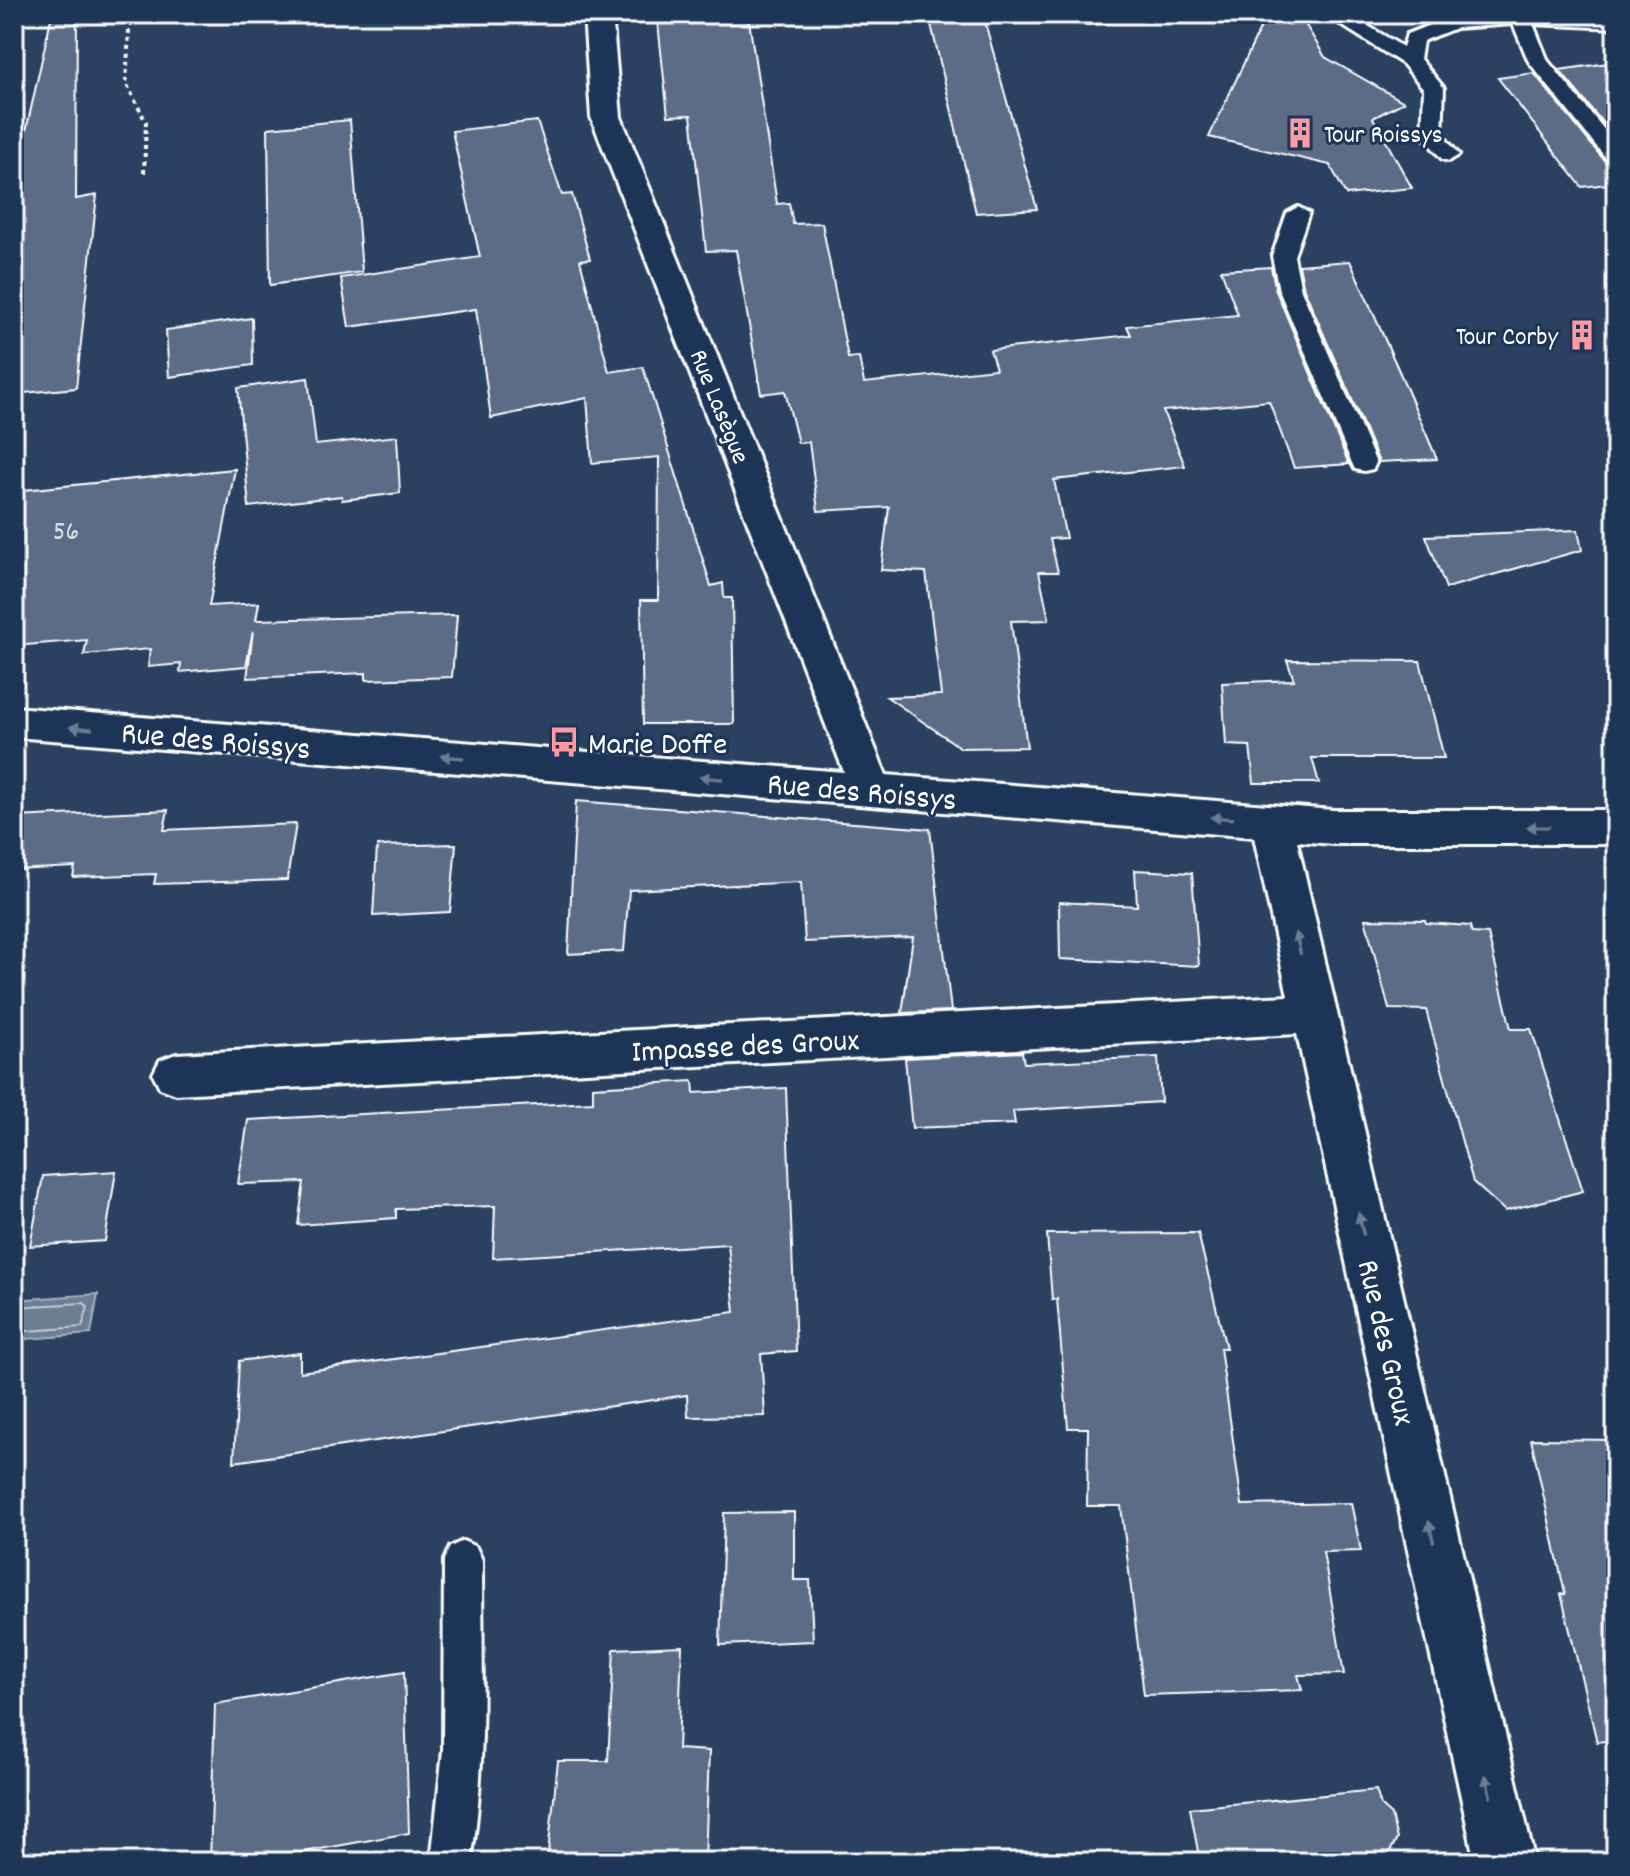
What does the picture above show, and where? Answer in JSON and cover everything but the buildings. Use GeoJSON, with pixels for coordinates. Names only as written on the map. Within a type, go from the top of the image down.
{"type":"FeatureCollection","features":[{"type":"Feature","properties":{"kind":"street","name":"Rue Lasègue"},"geometry":{"type":"LineString","coordinates":[[598,14],[606,117],[872,791]]}},
{"type":"Feature","properties":{"kind":"street","name":"Rue des Roissys"},"geometry":{"type":"LineString","coordinates":[[14,722],[1333,827],[1616,827]]}},
{"type":"Feature","properties":{"kind":"street","name":"Rue des Groux"},"geometry":{"type":"LineString","coordinates":[[1272,822],[1505,1862]]}},
{"type":"Feature","properties":{"kind":"street","name":"Impasse des Groux"},"geometry":{"type":"LineString","coordinates":[[176,1074],[1314,1014]]}},
{"type":"Feature","properties":{"kind":"lane"},"geometry":{"type":"LineString","coordinates":[[1078,17],[1113,14]]}},
{"type":"Feature","properties":{"kind":"lane"},"geometry":{"type":"LineString","coordinates":[[1334,14],[1410,60],[1434,88],[1432,135],[1449,155]]}},
{"type":"Feature","properties":{"kind":"lane"},"geometry":{"type":"LineString","coordinates":[[1410,60],[1414,38],[1452,23],[1495,17],[1616,22]]}},
{"type":"Feature","properties":{"kind":"lane"},"geometry":{"type":"LineString","coordinates":[[1521,19],[1539,62],[1616,158]]}},
{"type":"Feature","properties":{"kind":"lane"},"geometry":{"type":"LineString","coordinates":[[1298,213],[1283,256],[1290,290],[1364,463]]}},
{"type":"Feature","properties":{"kind":"lane"},"geometry":{"type":"LineString","coordinates":[[451,1862],[457,1832],[463,1746],[463,1560]]}},
{"type":"Feature","properties":{"kind":"path"},"geometry":{"type":"LineString","coordinates":[[130,14],[126,83],[146,122],[144,174]]}},
{"type":"Feature","properties":{"kind":"water"},"geometry":{"type":"Polygon","coordinates":[[[98,1294],[91,1334],[14,1340],[14,1300],[98,1294]]]}},
{"type":"Feature","properties":{"kind":"place","name":"Tour Roissys"},"geometry":{"type":"Point","coordinates":[1300,133]}},
{"type":"Feature","properties":{"kind":"place","name":"Tour Corby"},"geometry":{"type":"Point","coordinates":[1582,335]}},
{"type":"Feature","properties":{"kind":"place","name":"Marie Doffe"},"geometry":{"type":"Point","coordinates":[564,742]}}]}
